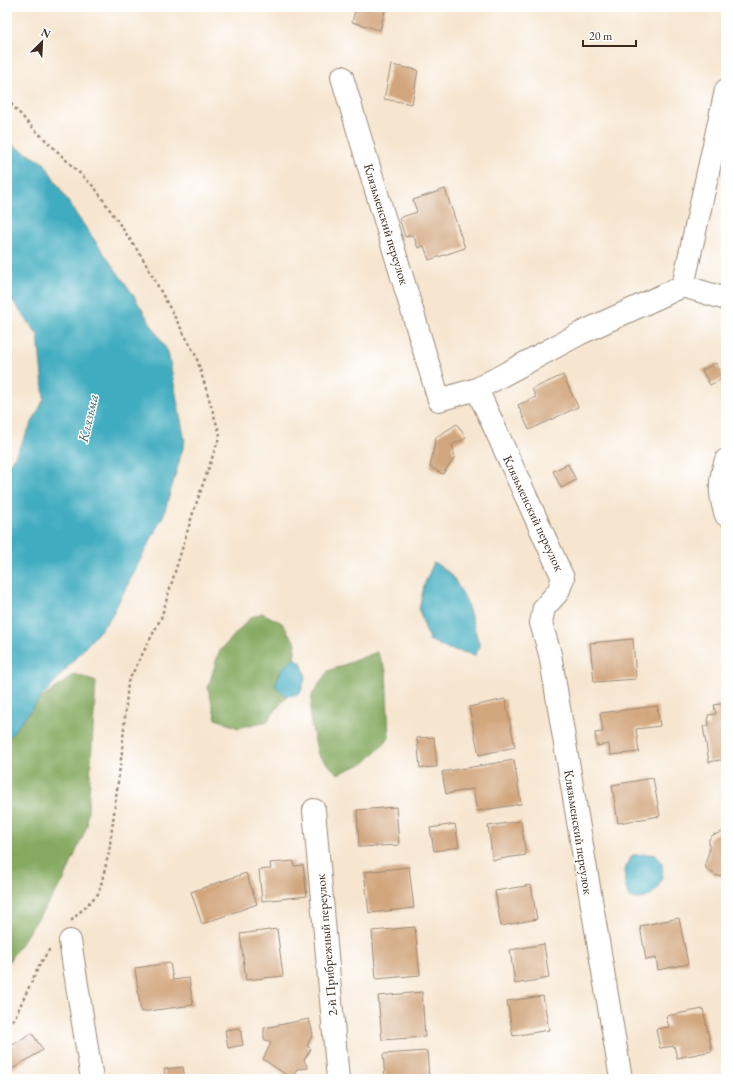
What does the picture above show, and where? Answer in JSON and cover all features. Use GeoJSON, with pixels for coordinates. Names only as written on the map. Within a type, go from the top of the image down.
{"type":"FeatureCollection","features":[{"type":"Feature","properties":{"kind":"street","name":"Клязьменский переулок"},"geometry":{"type":"LineString","coordinates":[[342,76],[439,400],[477,389],[563,578],[558,592],[544,608],[541,623],[551,662],[621,1079]]}},
{"type":"Feature","properties":{"kind":"street"},"geometry":{"type":"LineString","coordinates":[[683,286],[726,90]]}},
{"type":"Feature","properties":{"kind":"street"},"geometry":{"type":"LineString","coordinates":[[477,389],[581,333],[683,286],[726,299]]}},
{"type":"Feature","properties":{"kind":"street"},"geometry":{"type":"LineString","coordinates":[[726,460],[721,475],[721,501],[726,515]]}},
{"type":"Feature","properties":{"kind":"street","name":"2-й Прибрежный переулок"},"geometry":{"type":"LineString","coordinates":[[314,810],[338,1079]]}},
{"type":"Feature","properties":{"kind":"street"},"geometry":{"type":"LineString","coordinates":[[64,936],[92,1079]]}},
{"type":"Feature","properties":{"kind":"path"},"geometry":{"type":"LineString","coordinates":[[7,99],[29,124],[95,188],[142,257],[196,356],[220,435],[192,516],[161,618],[128,682],[122,752],[109,852],[99,893],[40,964],[14,1019],[7,1024]]}},
{"type":"Feature","properties":{"kind":"green space"},"geometry":{"type":"Polygon","coordinates":[[[262,613],[282,623],[296,644],[294,658],[281,670],[275,685],[287,696],[267,721],[238,728],[216,719],[208,688],[219,652],[250,618],[262,613]]]}},
{"type":"Feature","properties":{"kind":"green space"},"geometry":{"type":"Polygon","coordinates":[[[377,652],[386,670],[389,738],[366,762],[338,774],[318,755],[310,719],[312,695],[328,671],[377,652]]]}},
{"type":"Feature","properties":{"kind":"green space"},"geometry":{"type":"Polygon","coordinates":[[[75,674],[96,682],[87,826],[64,880],[7,964],[7,740],[38,701],[75,674]]]}},
{"type":"Feature","properties":{"kind":"water","name":"Клязьма"},"geometry":{"type":"Polygon","coordinates":[[[7,142],[44,163],[76,214],[132,293],[168,352],[185,441],[164,514],[110,619],[38,701],[7,740],[7,466],[15,456],[44,399],[38,335],[7,293],[7,142]]]}},
{"type":"Feature","properties":{"kind":"water"},"geometry":{"type":"Polygon","coordinates":[[[434,562],[452,575],[466,600],[480,647],[475,655],[445,648],[429,640],[419,610],[424,585],[434,562]]]}},
{"type":"Feature","properties":{"kind":"water"},"geometry":{"type":"Polygon","coordinates":[[[294,658],[301,662],[306,676],[300,694],[287,696],[275,686],[281,670],[294,658]]]}},
{"type":"Feature","properties":{"kind":"water"},"geometry":{"type":"Polygon","coordinates":[[[633,855],[655,855],[661,861],[663,868],[659,884],[655,892],[648,897],[639,899],[629,897],[625,880],[625,870],[629,860],[633,855]]]}},
{"type":"Feature","properties":{"kind":"building"},"geometry":{"type":"Polygon","coordinates":[[[356,7],[386,7],[380,30],[352,22],[356,7]]]}},
{"type":"Feature","properties":{"kind":"building"},"geometry":{"type":"Polygon","coordinates":[[[391,65],[418,70],[412,104],[384,99],[391,65]]]}},
{"type":"Feature","properties":{"kind":"building"},"geometry":{"type":"Polygon","coordinates":[[[445,189],[465,248],[429,260],[424,246],[418,248],[413,235],[405,237],[399,218],[417,212],[413,200],[445,189]]]}},
{"type":"Feature","properties":{"kind":"building"},"geometry":{"type":"Polygon","coordinates":[[[716,363],[724,378],[710,385],[702,370],[716,363]]]}},
{"type":"Feature","properties":{"kind":"building"},"geometry":{"type":"Polygon","coordinates":[[[563,375],[578,407],[529,430],[518,405],[536,397],[532,389],[563,375]]]}},
{"type":"Feature","properties":{"kind":"building"},"geometry":{"type":"Polygon","coordinates":[[[457,424],[466,438],[452,445],[455,457],[443,474],[430,467],[436,437],[457,424]]]}},
{"type":"Feature","properties":{"kind":"building"},"geometry":{"type":"Polygon","coordinates":[[[568,464],[576,480],[561,488],[553,471],[568,464]]]}},
{"type":"Feature","properties":{"kind":"building"},"geometry":{"type":"Polygon","coordinates":[[[633,639],[636,679],[594,682],[590,643],[633,639]]]}},
{"type":"Feature","properties":{"kind":"building"},"geometry":{"type":"Polygon","coordinates":[[[505,699],[515,747],[479,755],[469,707],[505,699]]]}},
{"type":"Feature","properties":{"kind":"building"},"geometry":{"type":"Polygon","coordinates":[[[726,703],[726,759],[709,762],[703,726],[709,726],[708,715],[716,714],[714,705],[726,703]]]}},
{"type":"Feature","properties":{"kind":"building"},"geometry":{"type":"Polygon","coordinates":[[[657,706],[660,726],[636,729],[639,752],[610,755],[609,744],[597,746],[595,733],[603,732],[600,713],[657,706]]]}},
{"type":"Feature","properties":{"kind":"building"},"geometry":{"type":"Polygon","coordinates":[[[434,737],[437,767],[420,768],[417,738],[434,737]]]}},
{"type":"Feature","properties":{"kind":"building"},"geometry":{"type":"Polygon","coordinates":[[[514,760],[521,804],[477,811],[473,789],[446,794],[442,772],[514,760]]]}},
{"type":"Feature","properties":{"kind":"building"},"geometry":{"type":"Polygon","coordinates":[[[653,778],[660,816],[618,823],[612,785],[653,778]]]}},
{"type":"Feature","properties":{"kind":"building"},"geometry":{"type":"Polygon","coordinates":[[[396,807],[399,845],[359,847],[357,810],[396,807]]]}},
{"type":"Feature","properties":{"kind":"building"},"geometry":{"type":"Polygon","coordinates":[[[521,821],[526,855],[493,860],[488,826],[521,821]]]}},
{"type":"Feature","properties":{"kind":"building"},"geometry":{"type":"Polygon","coordinates":[[[455,824],[459,847],[434,851],[430,828],[455,824]]]}},
{"type":"Feature","properties":{"kind":"building"},"geometry":{"type":"Polygon","coordinates":[[[726,831],[726,875],[717,876],[707,870],[705,864],[709,852],[709,839],[713,835],[726,831]]]}},
{"type":"Feature","properties":{"kind":"building"},"geometry":{"type":"Polygon","coordinates":[[[294,861],[294,866],[303,865],[307,896],[262,901],[259,870],[271,869],[270,863],[294,861]]]}},
{"type":"Feature","properties":{"kind":"building"},"geometry":{"type":"Polygon","coordinates":[[[409,867],[414,908],[369,913],[364,872],[409,867]]]}},
{"type":"Feature","properties":{"kind":"building"},"geometry":{"type":"Polygon","coordinates":[[[246,873],[257,904],[202,924],[191,892],[246,873]]]}},
{"type":"Feature","properties":{"kind":"building"},"geometry":{"type":"Polygon","coordinates":[[[531,885],[537,919],[501,926],[495,891],[531,885]]]}},
{"type":"Feature","properties":{"kind":"building"},"geometry":{"type":"Polygon","coordinates":[[[679,918],[688,964],[658,970],[656,958],[646,960],[640,926],[679,918]]]}},
{"type":"Feature","properties":{"kind":"building"},"geometry":{"type":"Polygon","coordinates":[[[415,927],[420,975],[376,979],[372,931],[415,927]]]}},
{"type":"Feature","properties":{"kind":"building"},"geometry":{"type":"Polygon","coordinates":[[[277,929],[283,976],[246,980],[240,934],[277,929]]]}},
{"type":"Feature","properties":{"kind":"building"},"geometry":{"type":"Polygon","coordinates":[[[544,944],[549,978],[515,984],[510,950],[544,944]]]}},
{"type":"Feature","properties":{"kind":"building"},"geometry":{"type":"Polygon","coordinates":[[[170,963],[173,980],[189,978],[193,1005],[141,1012],[135,968],[170,963]]]}},
{"type":"Feature","properties":{"kind":"building"},"geometry":{"type":"Polygon","coordinates":[[[422,992],[425,1037],[382,1040],[378,996],[422,992]]]}},
{"type":"Feature","properties":{"kind":"building"},"geometry":{"type":"Polygon","coordinates":[[[543,996],[549,1030],[513,1036],[507,1001],[543,996]]]}},
{"type":"Feature","properties":{"kind":"building"},"geometry":{"type":"Polygon","coordinates":[[[703,1009],[712,1051],[677,1058],[674,1046],[660,1048],[656,1029],[669,1027],[666,1016],[703,1009]]]}},
{"type":"Feature","properties":{"kind":"building"},"geometry":{"type":"Polygon","coordinates":[[[309,1019],[313,1034],[307,1046],[311,1049],[304,1060],[308,1068],[297,1069],[292,1079],[263,1059],[271,1043],[264,1039],[264,1028],[309,1019]]]}},
{"type":"Feature","properties":{"kind":"building"},"geometry":{"type":"Polygon","coordinates":[[[240,1028],[243,1045],[228,1048],[225,1030],[240,1028]]]}},
{"type":"Feature","properties":{"kind":"building"},"geometry":{"type":"Polygon","coordinates":[[[32,1033],[43,1050],[9,1071],[7,1068],[7,1048],[32,1033]]]}},
{"type":"Feature","properties":{"kind":"building"},"geometry":{"type":"Polygon","coordinates":[[[427,1051],[429,1079],[385,1079],[383,1054],[427,1051]]]}},
{"type":"Feature","properties":{"kind":"building"},"geometry":{"type":"Polygon","coordinates":[[[183,1067],[185,1079],[165,1079],[164,1069],[183,1067]]]}}]}
